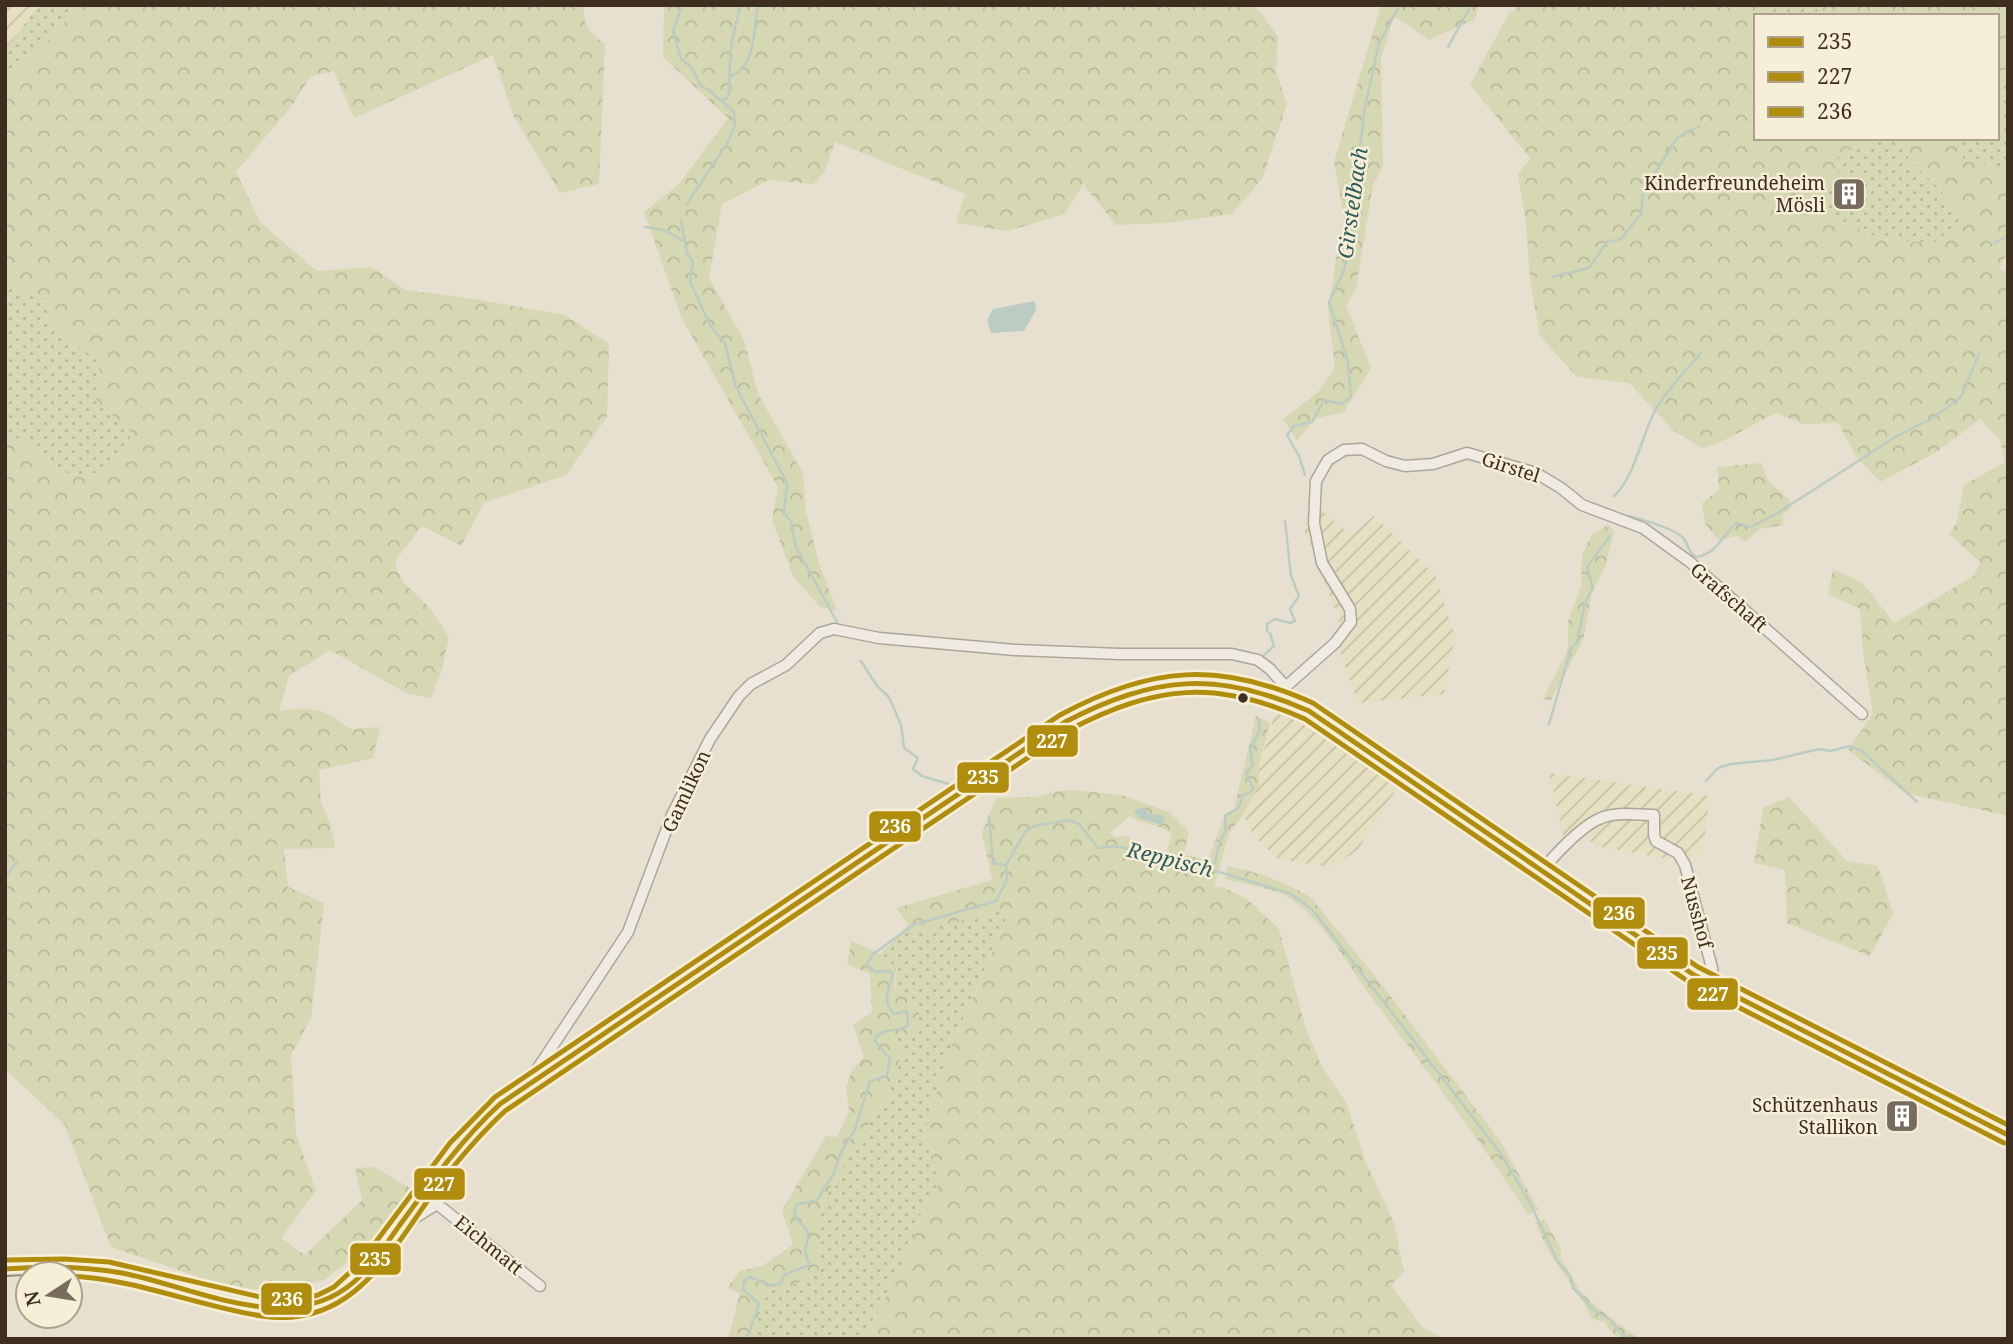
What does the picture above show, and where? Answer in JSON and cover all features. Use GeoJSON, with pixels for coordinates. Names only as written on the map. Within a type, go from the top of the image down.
{"type":"FeatureCollection","features":[{"type":"Feature","properties":{"kind":"main road"},"geometry":{"type":"LineString","coordinates":[[5,1269],[55,1267],[118,1272],[260,1308],[295,1309],[325,1301],[341,1292],[373,1260],[452,1152],[472,1128],[500,1104],[1053,730],[1089,708],[1143,688],[1187,682],[1281,690],[1714,988],[2008,1135]]}},
{"type":"Feature","properties":{"kind":"street","name":"Girstel"},"geometry":{"type":"LineString","coordinates":[[1281,690],[1335,643],[1350,622],[1350,608],[1322,563],[1314,523],[1316,481],[1328,460],[1345,450],[1362,449],[1386,461],[1405,466],[1433,464],[1467,453],[1536,473],[1582,505]]}},
{"type":"Feature","properties":{"kind":"street","name":"Grafschaft"},"geometry":{"type":"LineString","coordinates":[[1582,505],[1643,528],[1681,555],[1862,714]]}},
{"type":"Feature","properties":{"kind":"street","name":"Gamlikon"},"geometry":{"type":"LineString","coordinates":[[541,1076],[538,1068],[628,932],[672,815],[710,739],[739,696],[751,684],[786,666],[820,633],[834,629],[880,638],[1015,650],[1232,654],[1258,660],[1270,669],[1281,690]]}},
{"type":"Feature","properties":{"kind":"street","name":"Nusshof"},"geometry":{"type":"LineString","coordinates":[[1542,871],[1567,844],[1599,818],[1654,815],[1656,841],[1678,853],[1685,865],[1712,968],[1714,988]]}},
{"type":"Feature","properties":{"kind":"street","name":"Eichmatt"},"geometry":{"type":"LineString","coordinates":[[437,1204],[438,1191],[452,1163],[452,1152]]}},
{"type":"Feature","properties":{"kind":"street","name":"Eichmatt"},"geometry":{"type":"LineString","coordinates":[[404,1219],[413,1219],[437,1204]]}},
{"type":"Feature","properties":{"kind":"street","name":"Eichmatt"},"geometry":{"type":"LineString","coordinates":[[437,1204],[540,1286]]}},
{"type":"Feature","properties":{"kind":"shaded area"},"geometry":{"type":"Polygon","coordinates":[[[5,5],[39,5],[5,51],[5,5]]]}},
{"type":"Feature","properties":{"kind":"shaded area"},"geometry":{"type":"Polygon","coordinates":[[[1035,301],[1036,310],[1024,331],[991,333],[987,320],[993,309],[1035,301]]]}},
{"type":"Feature","properties":{"kind":"shaded area"},"geometry":{"type":"Polygon","coordinates":[[[1320,509],[1351,535],[1374,516],[1435,575],[1455,636],[1444,694],[1358,703],[1338,646],[1339,619],[1303,527],[1320,509]]]}},
{"type":"Feature","properties":{"kind":"shaded area"},"geometry":{"type":"Polygon","coordinates":[[[1277,707],[1398,787],[1357,851],[1332,867],[1278,859],[1255,838],[1243,815],[1259,784],[1259,765],[1277,707]]]}},
{"type":"Feature","properties":{"kind":"shaded area"},"geometry":{"type":"Polygon","coordinates":[[[1549,773],[1710,796],[1703,852],[1674,860],[1597,846],[1584,837],[1565,843],[1549,773]]]}},
{"type":"Feature","properties":{"kind":"shaded area"},"geometry":{"type":"Polygon","coordinates":[[[1145,808],[1149,814],[1165,818],[1163,825],[1141,819],[1134,812],[1136,809],[1145,808]]]}},
{"type":"Feature","properties":{"kind":"green space"},"geometry":{"type":"Polygon","coordinates":[[[39,5],[81,5],[5,85],[5,51],[39,5]]]}},
{"type":"Feature","properties":{"kind":"green space"},"geometry":{"type":"Polygon","coordinates":[[[81,5],[584,5],[584,18],[588,28],[605,44],[599,184],[560,193],[513,115],[493,55],[354,118],[334,71],[310,77],[293,104],[236,172],[260,222],[317,271],[372,267],[405,290],[565,315],[609,344],[607,417],[566,475],[484,503],[461,546],[422,526],[396,560],[396,569],[405,584],[430,608],[449,637],[442,669],[431,698],[406,693],[330,650],[289,676],[279,711],[317,710],[350,729],[380,727],[373,758],[319,770],[321,802],[330,823],[335,848],[284,849],[288,887],[324,903],[311,1018],[291,1055],[296,1134],[316,1191],[281,1238],[305,1255],[362,1200],[355,1168],[374,1167],[410,1188],[375,1240],[324,1280],[282,1290],[231,1288],[111,1247],[65,1125],[5,1069],[5,431],[26,444],[44,463],[71,475],[98,473],[130,443],[131,432],[96,401],[100,363],[46,318],[50,299],[16,290],[5,279],[5,85],[81,5]]]}},
{"type":"Feature","properties":{"kind":"green space"},"geometry":{"type":"Polygon","coordinates":[[[664,5],[1253,5],[1278,37],[1276,71],[1287,104],[1262,179],[1232,214],[1166,223],[1116,225],[1083,184],[1065,214],[1008,231],[956,223],[965,194],[835,142],[824,173],[813,184],[769,180],[722,204],[709,278],[744,340],[758,394],[803,473],[806,512],[820,566],[837,611],[820,607],[793,576],[772,520],[778,487],[682,319],[644,212],[679,184],[728,118],[663,57],[664,5]]]}},
{"type":"Feature","properties":{"kind":"green space"},"geometry":{"type":"Polygon","coordinates":[[[1381,5],[1479,5],[1475,19],[1429,40],[1394,16],[1381,58],[1383,167],[1373,185],[1356,288],[1346,306],[1371,368],[1344,412],[1314,419],[1297,441],[1283,419],[1318,392],[1335,367],[1328,311],[1336,258],[1345,225],[1334,162],[1381,5]]]}},
{"type":"Feature","properties":{"kind":"green space"},"geometry":{"type":"Polygon","coordinates":[[[1519,5],[1759,5],[1764,14],[1754,14],[1754,140],[1866,140],[1868,145],[1838,154],[1838,186],[1820,197],[1828,219],[1846,223],[1880,239],[1933,243],[1962,229],[1964,218],[1936,185],[1909,160],[1904,140],[1962,140],[1963,160],[2008,169],[2008,252],[1999,269],[2008,272],[2008,816],[1905,793],[1848,750],[1873,713],[1863,652],[1860,609],[1828,594],[1833,569],[1862,582],[1894,623],[1975,575],[1980,562],[1949,534],[1957,522],[1964,485],[2005,462],[2000,440],[1980,419],[1935,453],[1880,482],[1855,455],[1838,423],[1803,424],[1776,413],[1702,448],[1674,431],[1629,383],[1577,377],[1540,336],[1530,279],[1526,223],[1518,174],[1530,158],[1470,85],[1508,15],[1519,5]]]}},
{"type":"Feature","properties":{"kind":"green space"},"geometry":{"type":"Polygon","coordinates":[[[1759,5],[1821,5],[1815,14],[1764,14],[1759,5]]]}},
{"type":"Feature","properties":{"kind":"green space"},"geometry":{"type":"Polygon","coordinates":[[[1821,5],[2008,5],[2008,85],[1999,83],[1999,14],[1815,14],[1821,5]]]}},
{"type":"Feature","properties":{"kind":"green space"},"geometry":{"type":"Polygon","coordinates":[[[1999,83],[2008,85],[2008,169],[1963,160],[1962,140],[1999,140],[1999,83]]]}},
{"type":"Feature","properties":{"kind":"green space"},"geometry":{"type":"Polygon","coordinates":[[[1866,140],[1904,140],[1909,160],[1936,185],[1964,219],[1962,229],[1933,243],[1880,239],[1846,223],[1827,219],[1820,197],[1838,186],[1837,154],[1867,145],[1866,140]]]}},
{"type":"Feature","properties":{"kind":"green space"},"geometry":{"type":"Polygon","coordinates":[[[5,279],[16,290],[50,299],[46,318],[100,363],[96,401],[131,432],[130,443],[98,473],[71,475],[44,463],[26,444],[5,431],[5,306],[9,300],[5,296],[5,279]]]}},
{"type":"Feature","properties":{"kind":"green space"},"geometry":{"type":"Polygon","coordinates":[[[1761,463],[1768,481],[1789,499],[1791,508],[1783,515],[1783,525],[1760,529],[1745,542],[1738,536],[1719,540],[1705,524],[1702,503],[1719,490],[1717,467],[1761,463]]]}},
{"type":"Feature","properties":{"kind":"green space"},"geometry":{"type":"Polygon","coordinates":[[[1608,525],[1614,531],[1605,567],[1592,593],[1583,640],[1551,700],[1543,699],[1568,650],[1568,621],[1581,586],[1582,555],[1592,534],[1608,525]]]}},
{"type":"Feature","properties":{"kind":"green space"},"geometry":{"type":"Polygon","coordinates":[[[1256,716],[1270,723],[1259,765],[1259,784],[1243,815],[1229,833],[1214,887],[1222,887],[1246,898],[1279,929],[1306,1029],[1322,1067],[1346,1102],[1365,1160],[1394,1223],[1404,1272],[1391,1285],[1421,1326],[1444,1339],[865,1339],[908,1251],[923,1208],[939,1184],[924,1135],[948,1054],[1011,909],[914,932],[896,908],[992,880],[982,833],[996,798],[1036,797],[1056,791],[1078,790],[1125,796],[1169,812],[1189,832],[1184,854],[1208,861],[1225,814],[1234,809],[1256,716]],[[1130,816],[1110,833],[1115,837],[1128,836],[1140,846],[1166,852],[1172,835],[1163,828],[1130,816]]]}},
{"type":"Feature","properties":{"kind":"green space"},"geometry":{"type":"Polygon","coordinates":[[[1789,797],[1847,861],[1878,866],[1893,914],[1870,956],[1787,923],[1785,870],[1754,863],[1763,808],[1789,797]]]}},
{"type":"Feature","properties":{"kind":"green space"},"geometry":{"type":"Polygon","coordinates":[[[1228,866],[1272,878],[1312,899],[1386,990],[1500,1141],[1539,1210],[1528,1215],[1472,1132],[1315,920],[1285,895],[1225,879],[1228,866]]]}},
{"type":"Feature","properties":{"kind":"green space"},"geometry":{"type":"Polygon","coordinates":[[[1011,908],[948,1054],[924,1135],[940,1184],[923,1208],[908,1251],[865,1339],[751,1339],[768,1290],[819,1272],[821,1209],[832,1185],[894,1083],[896,968],[878,956],[909,925],[914,932],[1011,908]]]}},
{"type":"Feature","properties":{"kind":"green space"},"geometry":{"type":"Polygon","coordinates":[[[851,941],[871,949],[896,968],[894,990],[920,1006],[916,1031],[894,1037],[902,1051],[894,1083],[832,1185],[821,1209],[819,1272],[785,1289],[768,1290],[751,1339],[728,1339],[740,1293],[727,1288],[740,1271],[762,1266],[793,1245],[782,1210],[826,1136],[837,1137],[849,1111],[846,1087],[852,1070],[864,1057],[853,1025],[872,1012],[870,974],[847,964],[851,941]]]}},
{"type":"Feature","properties":{"kind":"green space"},"geometry":{"type":"Polygon","coordinates":[[[1544,1219],[1561,1249],[1560,1258],[1577,1286],[1588,1299],[1640,1339],[1619,1337],[1611,1332],[1605,1322],[1592,1319],[1541,1237],[1536,1223],[1544,1219]]]}},
{"type":"Feature","properties":{"kind":"waterway"},"geometry":{"type":"LineString","coordinates":[[682,5],[673,31],[681,59],[692,68],[701,86],[734,112],[735,126],[727,144],[687,204]]}},
{"type":"Feature","properties":{"kind":"waterway"},"geometry":{"type":"LineString","coordinates":[[721,101],[728,97],[731,48],[741,5]]}},
{"type":"Feature","properties":{"kind":"waterway"},"geometry":{"type":"LineString","coordinates":[[730,77],[745,65],[749,57],[760,5]]}},
{"type":"Feature","properties":{"kind":"waterway","name":"Girstelbach"},"geometry":{"type":"LineString","coordinates":[[1305,475],[1299,456],[1287,435],[1294,426],[1312,422],[1324,400],[1341,404],[1351,397],[1348,362],[1329,302],[1344,270],[1353,227],[1354,195],[1365,107],[1379,43],[1400,5]]}},
{"type":"Feature","properties":{"kind":"waterway"},"geometry":{"type":"LineString","coordinates":[[1448,47],[1471,5]]}},
{"type":"Feature","properties":{"kind":"waterway"},"geometry":{"type":"LineString","coordinates":[[1552,277],[1589,268],[1607,242],[1621,239],[1641,214],[1643,192],[1677,138],[1699,126]]}},
{"type":"Feature","properties":{"kind":"waterway"},"geometry":{"type":"LineString","coordinates":[[681,221],[687,253],[693,263],[690,282],[711,327],[725,343],[736,387],[787,483],[784,513],[791,521],[796,547],[837,622]]}},
{"type":"Feature","properties":{"kind":"waterway"},"geometry":{"type":"LineString","coordinates":[[645,227],[664,230],[684,241]]}},
{"type":"Feature","properties":{"kind":"waterway"},"geometry":{"type":"LineString","coordinates":[[1994,243],[2008,236]]}},
{"type":"Feature","properties":{"kind":"waterway"},"geometry":{"type":"LineString","coordinates":[[1614,496],[1627,479],[1660,402],[1701,353]]}},
{"type":"Feature","properties":{"kind":"waterway"},"geometry":{"type":"LineString","coordinates":[[1617,514],[1673,531],[1684,539],[1693,555],[1703,555],[1714,548],[1736,523],[1751,527],[1776,514],[1897,436],[1933,418],[1961,397],[1979,354]]}},
{"type":"Feature","properties":{"kind":"waterway","name":"Girstelbach"},"geometry":{"type":"LineString","coordinates":[[1263,656],[1274,646],[1267,631],[1267,624],[1275,619],[1290,623],[1295,621],[1290,609],[1299,596],[1291,576],[1285,521]]}},
{"type":"Feature","properties":{"kind":"waterway"},"geometry":{"type":"LineString","coordinates":[[1549,724],[1571,649],[1577,642],[1585,602],[1593,588],[1587,567],[1610,536]]}},
{"type":"Feature","properties":{"kind":"waterway"},"geometry":{"type":"LineString","coordinates":[[861,661],[877,686],[889,697],[901,725],[904,748],[918,758],[913,769],[922,776],[952,785]]}},
{"type":"Feature","properties":{"kind":"waterway","name":"Girstelbach"},"geometry":{"type":"LineString","coordinates":[[1215,863],[1226,829],[1225,816],[1237,809],[1241,804],[1241,796],[1253,788],[1246,773],[1253,765],[1250,749],[1260,730],[1259,719]]}},
{"type":"Feature","properties":{"kind":"waterway"},"geometry":{"type":"LineString","coordinates":[[1706,781],[1718,768],[1731,764],[1773,760],[1819,749],[1830,751],[1850,746],[1862,751],[1917,802]]}},
{"type":"Feature","properties":{"kind":"waterway"},"geometry":{"type":"LineString","coordinates":[[989,816],[993,863],[1005,865]]}},
{"type":"Feature","properties":{"kind":"waterway","name":"Reppisch"},"geometry":{"type":"LineString","coordinates":[[745,1339],[759,1304],[743,1289],[744,1281],[750,1277],[772,1286],[781,1283],[784,1275],[809,1265],[805,1250],[809,1233],[794,1215],[796,1205],[817,1200],[833,1175],[841,1152],[855,1129],[870,1081],[887,1076],[890,1059],[874,1040],[885,1031],[908,1025],[907,1011],[894,1014],[888,1005],[887,995],[893,975],[890,971],[875,972],[867,965],[872,955],[913,925],[996,901],[1007,880],[1006,865],[1025,832],[1034,826],[1069,820],[1079,824],[1098,848],[1115,846],[1176,859],[1289,893],[1312,909],[1501,1154],[1529,1201],[1558,1262],[1571,1277],[1573,1288],[1596,1312],[1610,1319],[1623,1336],[1635,1339]]}},
{"type":"Feature","properties":{"kind":"waterway"},"geometry":{"type":"LineString","coordinates":[[5,877],[18,861]]}},
{"type":"Feature","properties":{"kind":"transit line","name":"236"},"geometry":{"type":"LineString","coordinates":[[5,1260],[64,1259],[109,1262],[269,1299],[302,1299],[318,1295],[334,1287],[360,1263],[450,1143],[495,1097],[1060,715],[1125,687],[1185,675],[1216,675],[1247,680],[1313,703],[1698,967],[2008,1125]]}},
{"type":"Feature","properties":{"kind":"transit line","name":"235"},"geometry":{"type":"LineString","coordinates":[[5,1269],[64,1267],[122,1273],[211,1297],[272,1308],[302,1306],[329,1298],[355,1281],[369,1267],[449,1159],[500,1104],[1065,722],[1128,695],[1157,687],[1185,684],[1214,684],[1244,689],[1309,711],[1694,975],[2008,1135]]}},
{"type":"Feature","properties":{"kind":"transit line","name":"227"},"geometry":{"type":"LineString","coordinates":[[84,1277],[143,1287],[262,1316],[294,1317],[322,1310],[346,1298],[386,1259],[454,1166],[505,1111],[1069,730],[1130,704],[1158,696],[1186,693],[1214,693],[1242,698],[1273,706],[1305,719],[1689,982],[2004,1143]]}},
{"type":"Feature","properties":{"kind":"place","name":"Kinderfreundeheim Mösli"},"geometry":{"type":"Point","coordinates":[1849,194]}},
{"type":"Feature","properties":{"kind":"place","name":"Schützenhaus Stallikon"},"geometry":{"type":"Point","coordinates":[1902,1116]}}]}
